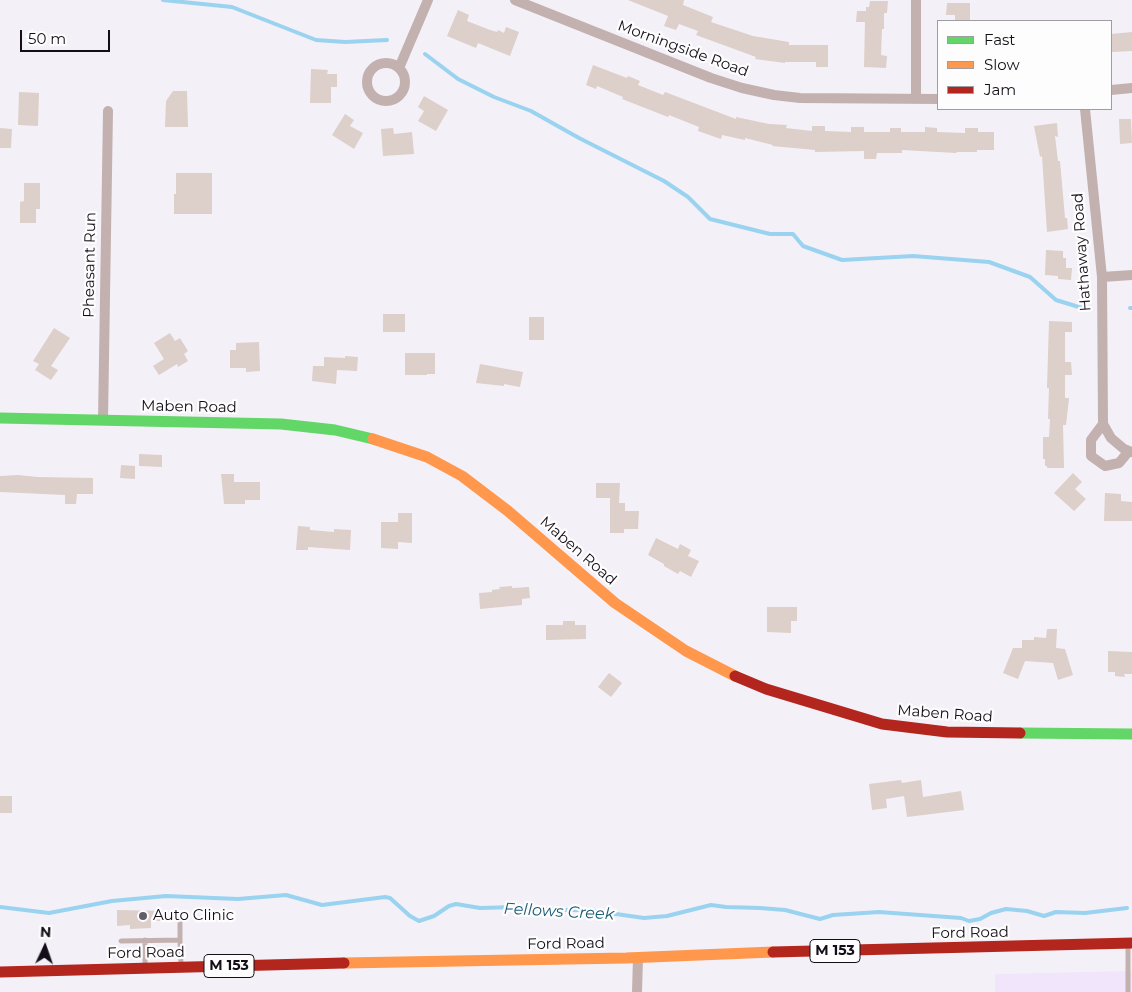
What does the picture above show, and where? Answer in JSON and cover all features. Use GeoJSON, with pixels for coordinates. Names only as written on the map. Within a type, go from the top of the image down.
{"type":"FeatureCollection","features":[{"type":"Feature","properties":{"kind":"street"},"geometry":{"type":"LineString","coordinates":[[398,68],[428,0]]}},
{"type":"Feature","properties":{"kind":"street","name":"Morningside Road"},"geometry":{"type":"LineString","coordinates":[[514,0],[711,78],[742,88],[800,98],[937,99]]}},
{"type":"Feature","properties":{"kind":"street"},"geometry":{"type":"LineString","coordinates":[[916,0],[916,99]]}},
{"type":"Feature","properties":{"kind":"street"},"geometry":{"type":"LineString","coordinates":[[1112,90],[1132,88]]}},
{"type":"Feature","properties":{"kind":"street","name":"Hathaway Road"},"geometry":{"type":"LineString","coordinates":[[1085,110],[1102,276],[1103,424]]}},
{"type":"Feature","properties":{"kind":"street","name":"Pheasant Run"},"geometry":{"type":"LineString","coordinates":[[103,420],[108,111]]}},
{"type":"Feature","properties":{"kind":"street"},"geometry":{"type":"LineString","coordinates":[[1102,276],[1132,275]]}},
{"type":"Feature","properties":{"kind":"street","name":"Maben Road"},"geometry":{"type":"LineString","coordinates":[[0,418],[304,426],[358,434],[409,449],[445,466],[479,488],[615,603],[647,626],[686,651],[725,672],[766,689],[882,724],[928,730],[1132,734]]}},
{"type":"Feature","properties":{"kind":"street"},"geometry":{"type":"LineString","coordinates":[[1103,424],[1111,438],[1130,451],[1119,463],[1105,466],[1091,456],[1091,440],[1103,424]]}},
{"type":"Feature","properties":{"kind":"street","name":"Ford Road"},"geometry":{"type":"LineString","coordinates":[[0,972],[638,958],[715,954],[1130,943]]}},
{"type":"Feature","properties":{"kind":"street"},"geometry":{"type":"LineString","coordinates":[[637,992],[638,958]]}},
{"type":"Feature","properties":{"kind":"lane"},"geometry":{"type":"LineString","coordinates":[[180,916],[181,968]]}},
{"type":"Feature","properties":{"kind":"lane"},"geometry":{"type":"LineString","coordinates":[[145,940],[145,969]]}},
{"type":"Feature","properties":{"kind":"lane"},"geometry":{"type":"LineString","coordinates":[[121,941],[180,940]]}},
{"type":"Feature","properties":{"kind":"lane"},"geometry":{"type":"LineString","coordinates":[[1128,992],[1130,943]]}},
{"type":"Feature","properties":{"kind":"shaded area"},"geometry":{"type":"Polygon","coordinates":[[[1132,971],[1132,992],[995,992],[995,974],[1132,971]]]}},
{"type":"Feature","properties":{"kind":"building"},"geometry":{"type":"Polygon","coordinates":[[[628,0],[684,0],[683,5],[713,17],[711,22],[753,36],[789,42],[789,45],[828,45],[828,67],[816,67],[816,62],[785,63],[755,59],[756,57],[696,35],[698,31],[679,24],[676,30],[664,26],[668,16],[628,0]]]}},
{"type":"Feature","properties":{"kind":"building"},"geometry":{"type":"Polygon","coordinates":[[[870,1],[888,1],[887,13],[884,13],[881,55],[887,56],[886,68],[864,67],[865,22],[856,22],[857,11],[866,11],[870,1]]]}},
{"type":"Feature","properties":{"kind":"building"},"geometry":{"type":"Polygon","coordinates":[[[947,3],[970,3],[970,20],[955,20],[955,15],[946,15],[947,3]]]}},
{"type":"Feature","properties":{"kind":"building"},"geometry":{"type":"Polygon","coordinates":[[[458,10],[469,15],[467,21],[490,30],[497,32],[498,30],[504,33],[506,27],[519,32],[510,56],[478,43],[476,48],[447,36],[458,10]]]}},
{"type":"Feature","properties":{"kind":"building"},"geometry":{"type":"Polygon","coordinates":[[[1132,32],[1132,51],[1112,52],[1112,34],[1132,32]]]}},
{"type":"Feature","properties":{"kind":"building"},"geometry":{"type":"Polygon","coordinates":[[[593,65],[640,81],[638,85],[663,95],[665,92],[736,119],[736,117],[769,124],[787,125],[786,128],[812,131],[812,126],[825,126],[825,131],[851,132],[851,127],[864,127],[864,132],[890,132],[890,128],[901,128],[901,132],[925,132],[925,127],[937,128],[937,132],[965,133],[965,128],[978,128],[978,132],[994,132],[994,150],[956,153],[902,150],[902,153],[877,153],[876,159],[864,159],[864,151],[815,152],[815,150],[772,146],[745,138],[745,140],[722,135],[721,139],[698,131],[699,127],[622,99],[623,97],[597,86],[596,89],[586,85],[593,65]]]}},
{"type":"Feature","properties":{"kind":"building"},"geometry":{"type":"Polygon","coordinates":[[[311,69],[328,70],[327,74],[337,74],[337,87],[331,87],[331,103],[310,103],[311,69]]]}},
{"type":"Feature","properties":{"kind":"building"},"geometry":{"type":"Polygon","coordinates":[[[173,91],[187,91],[188,127],[165,127],[166,101],[173,91]]]}},
{"type":"Feature","properties":{"kind":"building"},"geometry":{"type":"Polygon","coordinates":[[[19,92],[39,93],[38,126],[18,125],[19,92]]]}},
{"type":"Feature","properties":{"kind":"building"},"geometry":{"type":"Polygon","coordinates":[[[424,96],[448,110],[436,131],[418,121],[424,111],[418,107],[424,96]]]}},
{"type":"Feature","properties":{"kind":"building"},"geometry":{"type":"Polygon","coordinates":[[[345,114],[354,120],[350,126],[363,133],[354,149],[332,135],[345,114]]]}},
{"type":"Feature","properties":{"kind":"building"},"geometry":{"type":"Polygon","coordinates":[[[1119,119],[1131,119],[1132,143],[1120,144],[1119,119]]]}},
{"type":"Feature","properties":{"kind":"building"},"geometry":{"type":"Polygon","coordinates":[[[1057,123],[1058,137],[1055,136],[1068,229],[1047,232],[1042,156],[1040,157],[1034,126],[1057,123]]]}},
{"type":"Feature","properties":{"kind":"building"},"geometry":{"type":"Polygon","coordinates":[[[0,128],[12,129],[11,148],[0,148],[0,128]]]}},
{"type":"Feature","properties":{"kind":"building"},"geometry":{"type":"Polygon","coordinates":[[[393,128],[394,134],[412,132],[414,154],[383,156],[381,129],[393,128]]]}},
{"type":"Feature","properties":{"kind":"building"},"geometry":{"type":"Polygon","coordinates":[[[176,173],[212,173],[212,214],[174,214],[176,173]]]}},
{"type":"Feature","properties":{"kind":"building"},"geometry":{"type":"Polygon","coordinates":[[[24,183],[40,183],[40,209],[36,209],[36,223],[20,223],[20,202],[24,201],[24,183]]]}},
{"type":"Feature","properties":{"kind":"building"},"geometry":{"type":"Polygon","coordinates":[[[1046,250],[1063,251],[1063,258],[1066,258],[1066,268],[1072,268],[1071,280],[1045,275],[1046,250]]]}},
{"type":"Feature","properties":{"kind":"building"},"geometry":{"type":"Polygon","coordinates":[[[383,314],[405,314],[405,332],[383,332],[383,314]]]}},
{"type":"Feature","properties":{"kind":"building"},"geometry":{"type":"Polygon","coordinates":[[[529,317],[544,317],[544,340],[529,340],[529,317]]]}},
{"type":"Feature","properties":{"kind":"building"},"geometry":{"type":"Polygon","coordinates":[[[1049,321],[1072,322],[1072,332],[1065,332],[1065,362],[1071,362],[1072,375],[1065,375],[1065,398],[1069,398],[1066,425],[1063,425],[1064,468],[1047,468],[1045,466],[1045,459],[1043,459],[1043,437],[1049,437],[1050,419],[1048,419],[1049,388],[1047,388],[1049,321]]]}},
{"type":"Feature","properties":{"kind":"building"},"geometry":{"type":"Polygon","coordinates":[[[54,328],[70,338],[51,366],[58,370],[51,380],[35,370],[39,364],[33,361],[54,328]]]}},
{"type":"Feature","properties":{"kind":"building"},"geometry":{"type":"Polygon","coordinates":[[[170,333],[175,341],[180,338],[188,351],[184,354],[188,361],[178,367],[177,364],[159,375],[153,366],[164,359],[154,343],[170,333]]]}},
{"type":"Feature","properties":{"kind":"building"},"geometry":{"type":"Polygon","coordinates":[[[259,342],[260,371],[246,372],[246,368],[230,368],[230,350],[236,350],[236,343],[259,342]]]}},
{"type":"Feature","properties":{"kind":"building"},"geometry":{"type":"Polygon","coordinates":[[[405,353],[435,353],[435,374],[405,375],[405,353]]]}},
{"type":"Feature","properties":{"kind":"building"},"geometry":{"type":"Polygon","coordinates":[[[345,356],[358,357],[357,371],[337,370],[336,384],[312,381],[313,366],[324,366],[324,357],[345,358],[345,356]]]}},
{"type":"Feature","properties":{"kind":"building"},"geometry":{"type":"Polygon","coordinates":[[[480,364],[523,372],[520,387],[504,384],[504,386],[476,383],[480,364]]]}},
{"type":"Feature","properties":{"kind":"building"},"geometry":{"type":"Polygon","coordinates":[[[139,454],[162,455],[162,467],[139,466],[139,454]]]}},
{"type":"Feature","properties":{"kind":"building"},"geometry":{"type":"Polygon","coordinates":[[[121,465],[135,466],[135,479],[120,478],[121,465]]]}},
{"type":"Feature","properties":{"kind":"building"},"geometry":{"type":"Polygon","coordinates":[[[1073,473],[1082,482],[1075,489],[1086,499],[1074,511],[1054,493],[1073,473]]]}},
{"type":"Feature","properties":{"kind":"building"},"geometry":{"type":"Polygon","coordinates":[[[221,474],[234,474],[234,482],[260,482],[260,500],[245,500],[245,504],[224,504],[221,474]]]}},
{"type":"Feature","properties":{"kind":"building"},"geometry":{"type":"Polygon","coordinates":[[[0,476],[93,478],[93,494],[77,494],[76,504],[65,504],[65,495],[0,492],[0,476]]]}},
{"type":"Feature","properties":{"kind":"building"},"geometry":{"type":"Polygon","coordinates":[[[596,483],[620,483],[619,503],[625,503],[625,511],[639,511],[638,529],[624,529],[624,533],[610,533],[610,498],[596,498],[596,483]]]}},
{"type":"Feature","properties":{"kind":"building"},"geometry":{"type":"Polygon","coordinates":[[[1105,493],[1121,494],[1121,501],[1132,502],[1132,521],[1104,521],[1105,493]]]}},
{"type":"Feature","properties":{"kind":"building"},"geometry":{"type":"Polygon","coordinates":[[[398,513],[412,513],[412,543],[398,542],[398,549],[381,548],[381,522],[398,522],[398,513]]]}},
{"type":"Feature","properties":{"kind":"building"},"geometry":{"type":"Polygon","coordinates":[[[298,526],[310,527],[310,530],[334,532],[334,529],[351,530],[350,550],[308,547],[308,550],[296,550],[298,526]]]}},
{"type":"Feature","properties":{"kind":"building"},"geometry":{"type":"Polygon","coordinates":[[[656,538],[678,549],[680,544],[691,550],[688,556],[699,561],[691,577],[680,571],[678,574],[648,555],[656,538]]]}},
{"type":"Feature","properties":{"kind":"building"},"geometry":{"type":"Polygon","coordinates":[[[512,586],[512,588],[529,587],[530,598],[522,599],[522,605],[480,609],[479,593],[492,592],[492,590],[500,589],[499,587],[512,586]]]}},
{"type":"Feature","properties":{"kind":"building"},"geometry":{"type":"Polygon","coordinates":[[[767,607],[797,607],[797,621],[791,621],[791,633],[767,632],[767,607]]]}},
{"type":"Feature","properties":{"kind":"building"},"geometry":{"type":"Polygon","coordinates":[[[563,621],[575,621],[575,625],[586,625],[586,639],[546,640],[546,625],[563,625],[563,621]]]}},
{"type":"Feature","properties":{"kind":"building"},"geometry":{"type":"Polygon","coordinates":[[[1047,629],[1057,629],[1056,648],[1065,649],[1073,675],[1058,680],[1053,663],[1025,661],[1018,679],[1003,673],[1013,648],[1022,648],[1022,640],[1034,640],[1034,637],[1046,638],[1047,629]]]}},
{"type":"Feature","properties":{"kind":"building"},"geometry":{"type":"Polygon","coordinates":[[[1108,651],[1132,652],[1132,674],[1124,674],[1125,677],[1115,676],[1115,672],[1108,672],[1108,651]]]}},
{"type":"Feature","properties":{"kind":"building"},"geometry":{"type":"Polygon","coordinates":[[[609,673],[622,683],[611,697],[598,687],[609,673]]]}},
{"type":"Feature","properties":{"kind":"building"},"geometry":{"type":"Polygon","coordinates":[[[901,780],[902,783],[921,780],[923,797],[961,791],[964,810],[907,817],[904,796],[886,799],[887,808],[872,810],[869,784],[901,780]]]}},
{"type":"Feature","properties":{"kind":"building"},"geometry":{"type":"Polygon","coordinates":[[[0,796],[12,796],[12,813],[0,813],[0,796]]]}},
{"type":"Feature","properties":{"kind":"building","name":"Auto Clinic"},"geometry":{"type":"Polygon","coordinates":[[[117,910],[168,911],[168,921],[151,921],[151,928],[130,929],[130,925],[117,926],[117,910]]]}},
{"type":"Feature","properties":{"kind":"waterway"},"geometry":{"type":"LineString","coordinates":[[163,0],[232,7],[316,40],[345,42],[387,40]]}},
{"type":"Feature","properties":{"kind":"waterway"},"geometry":{"type":"LineString","coordinates":[[425,54],[458,79],[494,97],[531,111],[579,138],[664,181],[688,197],[710,219],[770,234],[793,234],[803,246],[842,260],[913,256],[989,262],[1030,277],[1056,300],[1082,308]]}},
{"type":"Feature","properties":{"kind":"waterway","name":"Fellows Creek"},"geometry":{"type":"LineString","coordinates":[[0,907],[49,913],[112,901],[166,896],[238,899],[286,895],[322,905],[385,897],[390,898],[410,916],[419,921],[434,916],[449,906],[456,904],[480,908],[516,907],[588,910],[644,918],[667,916],[711,905],[785,910],[820,919],[833,915],[879,912],[961,918],[969,921],[1006,909],[1027,911],[1044,916],[1056,912],[1085,913],[1127,908]]}},
{"type":"Feature","properties":{"kind":"traffic: fast"},"geometry":{"type":"LineString","coordinates":[[0,418],[281,424],[335,430],[373,439]]}},
{"type":"Feature","properties":{"kind":"traffic: fast"},"geometry":{"type":"LineString","coordinates":[[1020,733],[1132,734]]}},
{"type":"Feature","properties":{"kind":"traffic: slow"},"geometry":{"type":"LineString","coordinates":[[373,439],[427,457],[462,476],[508,511],[615,603],[686,651],[735,676]]}},
{"type":"Feature","properties":{"kind":"traffic: slow"},"geometry":{"type":"LineString","coordinates":[[344,963],[626,958],[773,952]]}},
{"type":"Feature","properties":{"kind":"traffic: jam"},"geometry":{"type":"LineString","coordinates":[[735,676],[766,689],[882,724],[947,732],[1020,733]]}},
{"type":"Feature","properties":{"kind":"traffic: jam"},"geometry":{"type":"LineString","coordinates":[[773,952],[1132,943]]}},
{"type":"Feature","properties":{"kind":"traffic: jam"},"geometry":{"type":"LineString","coordinates":[[0,972],[344,963]]}},
{"type":"Feature","properties":{"kind":"place","name":"Auto Clinic"},"geometry":{"type":"Point","coordinates":[143,916]}}]}
